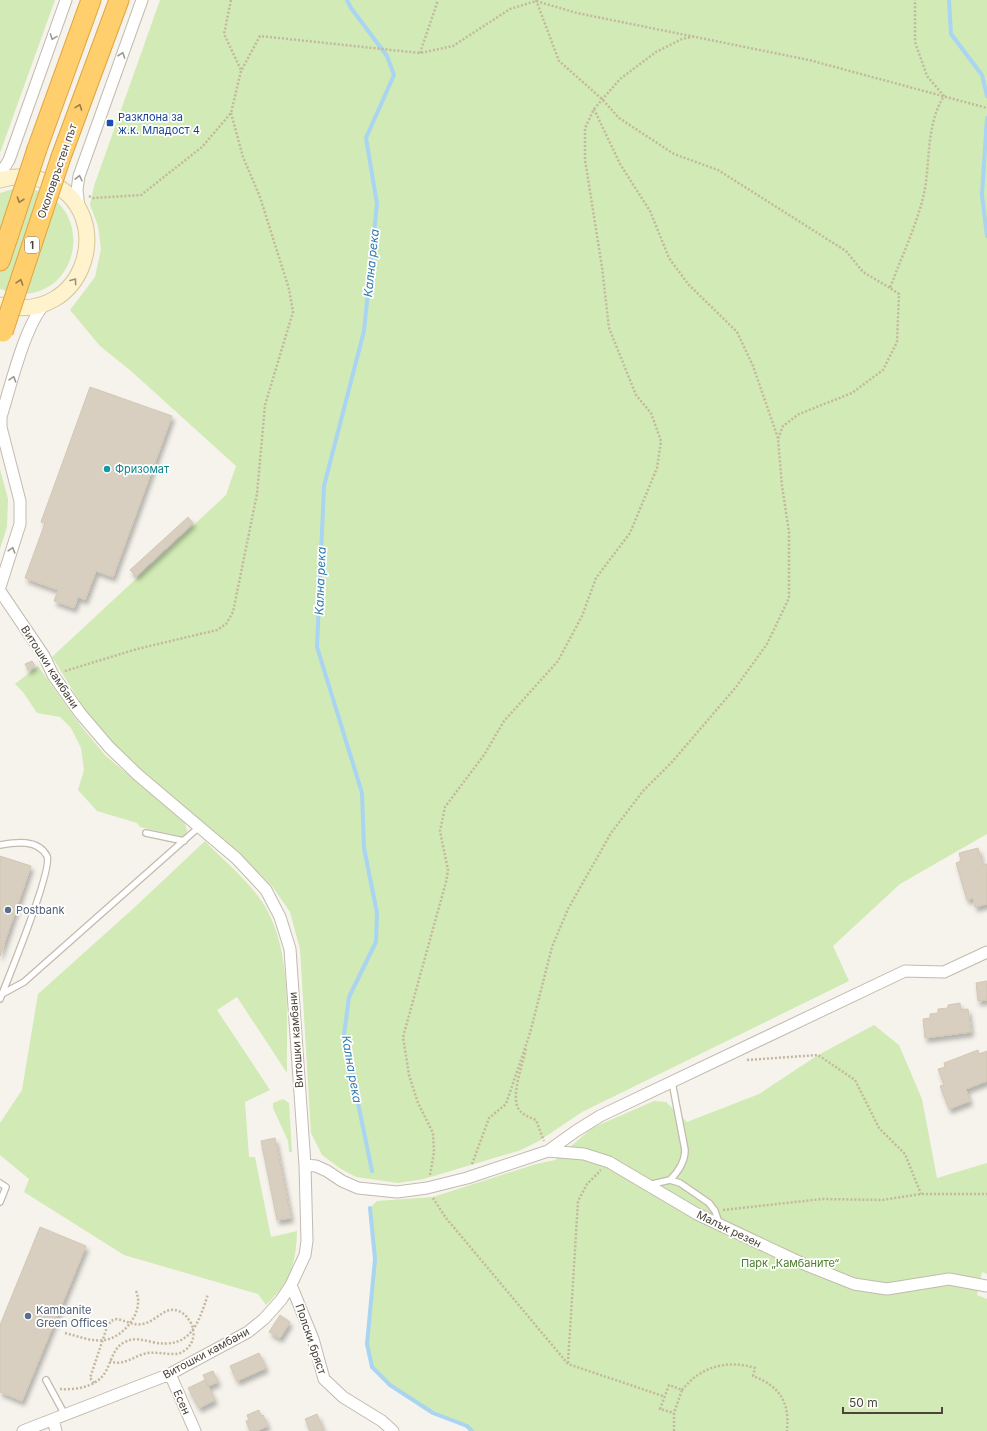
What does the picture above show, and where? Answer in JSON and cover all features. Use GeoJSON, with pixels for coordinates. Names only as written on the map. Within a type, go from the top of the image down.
{"type":"FeatureCollection","features":[{"type":"Feature","properties":{"kind":"highway","name":"1"},"geometry":{"type":"LineString","coordinates":[[0,261],[37,149],[91,0]]}},
{"type":"Feature","properties":{"kind":"highway","name":"Околовръстен път"},"geometry":{"type":"LineString","coordinates":[[2,338],[61,157],[119,0]]}},
{"type":"Feature","properties":{"kind":"street"},"geometry":{"type":"LineString","coordinates":[[0,175],[9,160],[66,0]]}},
{"type":"Feature","properties":{"kind":"street"},"geometry":{"type":"LineString","coordinates":[[0,305],[22,309],[44,304],[64,293],[79,274],[85,257],[87,239],[77,190],[79,176],[142,0]]}},
{"type":"Feature","properties":{"kind":"street"},"geometry":{"type":"LineString","coordinates":[[0,180],[23,176],[38,178],[52,184],[69,198],[82,216]]}},
{"type":"Feature","properties":{"kind":"street"},"geometry":{"type":"LineString","coordinates":[[0,587],[20,524],[20,501],[1,427],[1,418],[29,331],[36,314],[44,304]]}},
{"type":"Feature","properties":{"kind":"street","name":"Витошки камбани"},"geometry":{"type":"LineString","coordinates":[[0,591],[44,656],[53,675],[80,713],[109,746],[138,775],[236,858],[266,890],[280,917],[290,949],[305,1165],[307,1241],[305,1255],[282,1300],[264,1319],[248,1332],[170,1374],[65,1416],[54,1426],[23,1431]]}},
{"type":"Feature","properties":{"kind":"street"},"geometry":{"type":"LineString","coordinates":[[305,1165],[316,1166],[327,1171],[342,1182],[358,1188],[375,1191],[397,1192],[427,1188],[467,1178],[548,1151],[600,1116],[905,971],[944,972],[987,952]]}},
{"type":"Feature","properties":{"kind":"street","name":"Малък резен"},"geometry":{"type":"LineString","coordinates":[[548,1151],[584,1154],[609,1162],[697,1214],[799,1262],[854,1284],[888,1289],[949,1279],[987,1286]]}},
{"type":"Feature","properties":{"kind":"street","name":"Полски бряст"},"geometry":{"type":"LineString","coordinates":[[291,1285],[313,1339],[324,1379],[343,1397],[382,1421],[393,1431]]}},
{"type":"Feature","properties":{"kind":"street","name":"Есен"},"geometry":{"type":"LineString","coordinates":[[170,1374],[195,1431]]}},
{"type":"Feature","properties":{"kind":"lane"},"geometry":{"type":"LineString","coordinates":[[1,996],[24,982],[199,827]]}},
{"type":"Feature","properties":{"kind":"lane"},"geometry":{"type":"LineString","coordinates":[[146,833],[184,841]]}},
{"type":"Feature","properties":{"kind":"lane"},"geometry":{"type":"LineString","coordinates":[[0,845],[33,844],[41,848],[48,858],[45,876],[1,996]]}},
{"type":"Feature","properties":{"kind":"lane"},"geometry":{"type":"LineString","coordinates":[[670,1180],[678,1172],[685,1157],[672,1082]]}},
{"type":"Feature","properties":{"kind":"lane"},"geometry":{"type":"LineString","coordinates":[[648,1185],[670,1180],[680,1183],[709,1203],[715,1211],[720,1225]]}},
{"type":"Feature","properties":{"kind":"lane"},"geometry":{"type":"LineString","coordinates":[[0,1183],[6,1187],[0,1202]]}},
{"type":"Feature","properties":{"kind":"lane"},"geometry":{"type":"LineString","coordinates":[[46,1380],[65,1416]]}},
{"type":"Feature","properties":{"kind":"path"},"geometry":{"type":"LineString","coordinates":[[231,0],[224,34],[241,71]]}},
{"type":"Feature","properties":{"kind":"path"},"geometry":{"type":"LineString","coordinates":[[420,53],[438,0]]}},
{"type":"Feature","properties":{"kind":"path"},"geometry":{"type":"LineString","coordinates":[[77,190],[93,198],[141,195],[202,147],[231,113],[241,71],[260,36],[420,53],[454,46],[510,9],[536,0],[578,14],[696,36],[809,60],[987,108]]}},
{"type":"Feature","properties":{"kind":"path"},"geometry":{"type":"LineString","coordinates":[[536,0],[560,61],[619,118],[674,154],[718,170],[846,251],[863,272],[899,294],[897,342],[883,370],[852,393],[799,414],[783,426],[778,439]]}},
{"type":"Feature","properties":{"kind":"path"},"geometry":{"type":"LineString","coordinates":[[915,0],[915,42],[927,76],[944,96]]}},
{"type":"Feature","properties":{"kind":"path"},"geometry":{"type":"LineString","coordinates":[[663,1396],[568,1364],[446,1218],[427,1188],[434,1152],[433,1133],[418,1103],[409,1075],[403,1037],[446,882],[448,870],[440,831],[445,807],[484,755],[504,720],[558,661],[582,616],[596,578],[630,533],[657,468],[661,441],[651,413],[636,395],[609,328],[602,267],[585,160],[585,128],[594,109],[620,79],[638,64],[682,39],[696,36]]}},
{"type":"Feature","properties":{"kind":"path"},"geometry":{"type":"LineString","coordinates":[[890,288],[915,228],[929,168],[932,127],[939,104],[944,96]]}},
{"type":"Feature","properties":{"kind":"path"},"geometry":{"type":"LineString","coordinates":[[548,1151],[536,1120],[523,1114],[517,1106],[516,1089],[552,947],[560,926],[568,909],[612,833],[643,791],[672,762],[736,686],[763,650],[788,598],[790,532],[782,486],[778,439],[753,366],[737,332],[688,284],[669,258],[650,211],[620,164],[594,109]]}},
{"type":"Feature","properties":{"kind":"path"},"geometry":{"type":"LineString","coordinates":[[53,675],[137,649],[217,630],[226,624],[233,612],[257,494],[265,405],[293,312],[289,289],[260,197],[243,157],[231,113]]}},
{"type":"Feature","properties":{"kind":"path"},"geometry":{"type":"LineString","coordinates":[[467,1178],[489,1118],[506,1104],[530,1033]]}},
{"type":"Feature","properties":{"kind":"path"},"geometry":{"type":"LineString","coordinates":[[743,1060],[818,1055],[855,1080],[879,1128],[904,1154],[921,1194]]}},
{"type":"Feature","properties":{"kind":"path"},"geometry":{"type":"LineString","coordinates":[[568,1364],[578,1201],[587,1184],[609,1162]]}},
{"type":"Feature","properties":{"kind":"path"},"geometry":{"type":"LineString","coordinates":[[715,1211],[822,1199],[882,1200],[921,1194],[987,1194]]}},
{"type":"Feature","properties":{"kind":"path"},"geometry":{"type":"LineString","coordinates":[[65,1333],[95,1341],[114,1337],[130,1323],[134,1316],[138,1302],[136,1291]]}},
{"type":"Feature","properties":{"kind":"path"},"geometry":{"type":"LineString","coordinates":[[51,1389],[69,1390],[88,1387],[106,1371],[114,1352],[125,1342],[135,1339],[175,1343],[184,1339],[193,1330],[198,1321],[208,1294]]}},
{"type":"Feature","properties":{"kind":"path"},"geometry":{"type":"LineString","coordinates":[[94,1383],[90,1378],[102,1340],[111,1321],[116,1319],[133,1324],[145,1324],[160,1314],[170,1310],[183,1314],[189,1320],[193,1330],[193,1339],[190,1346],[182,1352],[174,1354],[148,1353],[123,1362],[114,1363],[110,1361]]}},
{"type":"Feature","properties":{"kind":"path"},"geometry":{"type":"LineString","coordinates":[[674,1431],[674,1413],[682,1390],[699,1372],[716,1366],[733,1364],[756,1368],[752,1376],[778,1390],[784,1401],[787,1416],[787,1431]]}},
{"type":"Feature","properties":{"kind":"path"},"geometry":{"type":"LineString","coordinates":[[674,1413],[660,1409],[663,1396],[669,1385],[682,1390]]}},
{"type":"Feature","properties":{"kind":"green space"},"geometry":{"type":"Polygon","coordinates":[[[0,0],[55,0],[0,153],[0,0]]]}},
{"type":"Feature","properties":{"kind":"green space"},"geometry":{"type":"Polygon","coordinates":[[[160,0],[987,0],[987,834],[900,884],[833,946],[849,981],[582,1112],[539,1141],[521,1150],[424,1179],[398,1183],[356,1177],[341,1169],[322,1155],[311,1133],[300,949],[290,912],[272,886],[241,856],[143,774],[113,745],[85,710],[52,657],[226,495],[236,466],[131,371],[100,346],[70,310],[95,277],[101,249],[98,226],[90,205],[94,186],[160,0]]]}},
{"type":"Feature","properties":{"kind":"green space"},"geometry":{"type":"Polygon","coordinates":[[[16,188],[35,190],[54,199],[67,214],[73,231],[73,250],[67,267],[56,281],[39,291],[18,294],[0,289],[0,193],[16,188]]]}},
{"type":"Feature","properties":{"kind":"green space"},"geometry":{"type":"Polygon","coordinates":[[[0,469],[8,499],[7,527],[0,549],[0,469]]]}},
{"type":"Feature","properties":{"kind":"green space"},"geometry":{"type":"Polygon","coordinates":[[[38,666],[81,726],[105,755],[185,823],[187,831],[185,837],[140,827],[137,823],[97,811],[78,790],[84,770],[81,748],[71,728],[60,717],[37,713],[23,692],[15,684],[38,666]]]}},
{"type":"Feature","properties":{"kind":"green space"},"geometry":{"type":"Polygon","coordinates":[[[205,841],[258,896],[270,915],[278,935],[283,958],[287,1004],[287,1073],[237,997],[217,1010],[270,1090],[245,1102],[249,1157],[255,1157],[271,1237],[297,1231],[295,1254],[290,1272],[281,1289],[266,1305],[258,1294],[124,1255],[24,1192],[29,1179],[0,1155],[0,1123],[22,1090],[38,994],[135,907],[205,841]]]}},
{"type":"Feature","properties":{"kind":"green space","name":"Парк „Камбаните“"},"geometry":{"type":"Polygon","coordinates":[[[874,1025],[899,1045],[922,1099],[937,1178],[987,1163],[987,1274],[982,1272],[977,1295],[987,1299],[987,1431],[472,1431],[467,1426],[433,1413],[390,1385],[372,1367],[367,1344],[375,1259],[370,1208],[377,1201],[433,1197],[536,1164],[555,1160],[592,1128],[654,1101],[666,1102],[687,1122],[759,1094],[818,1055],[874,1025]]]}},
{"type":"Feature","properties":{"kind":"green space"},"geometry":{"type":"Polygon","coordinates":[[[283,1099],[289,1103],[292,1152],[289,1152],[288,1141],[273,1108],[273,1103],[283,1099]]]}},
{"type":"Feature","properties":{"kind":"building","name":"Фризомат"},"geometry":{"type":"Polygon","coordinates":[[[90,387],[172,416],[113,577],[96,571],[85,600],[78,597],[74,608],[54,601],[58,590],[25,578],[45,523],[41,522],[90,387]]]}},
{"type":"Feature","properties":{"kind":"building"},"geometry":{"type":"Polygon","coordinates":[[[188,517],[193,523],[136,576],[130,570],[188,517]]]}},
{"type":"Feature","properties":{"kind":"building"},"geometry":{"type":"Polygon","coordinates":[[[32,661],[35,666],[28,670],[25,664],[32,661]]]}},
{"type":"Feature","properties":{"kind":"building"},"geometry":{"type":"Polygon","coordinates":[[[978,848],[983,865],[987,864],[987,904],[975,907],[973,898],[967,900],[956,863],[961,861],[959,853],[978,848]]]}},
{"type":"Feature","properties":{"kind":"building","name":"Postbank"},"geometry":{"type":"Polygon","coordinates":[[[0,856],[31,866],[0,956],[0,856]]]}},
{"type":"Feature","properties":{"kind":"building"},"geometry":{"type":"Polygon","coordinates":[[[987,981],[987,1000],[978,1001],[976,983],[987,981]]]}},
{"type":"Feature","properties":{"kind":"building"},"geometry":{"type":"Polygon","coordinates":[[[960,1003],[961,1010],[968,1009],[971,1032],[925,1038],[923,1019],[930,1018],[930,1014],[938,1013],[938,1009],[948,1008],[948,1005],[960,1003]]]}},
{"type":"Feature","properties":{"kind":"building"},"geometry":{"type":"Polygon","coordinates":[[[978,1050],[979,1054],[987,1051],[987,1081],[966,1089],[970,1101],[949,1109],[940,1086],[944,1085],[938,1069],[945,1067],[944,1063],[978,1050]]]}},
{"type":"Feature","properties":{"kind":"building"},"geometry":{"type":"Polygon","coordinates":[[[275,1138],[291,1218],[277,1220],[261,1141],[275,1138]]]}},
{"type":"Feature","properties":{"kind":"building"},"geometry":{"type":"Polygon","coordinates":[[[40,1227],[86,1246],[22,1401],[0,1392],[0,1325],[40,1227]]]}},
{"type":"Feature","properties":{"kind":"building"},"geometry":{"type":"Polygon","coordinates":[[[280,1315],[290,1322],[280,1338],[269,1332],[280,1315]]]}},
{"type":"Feature","properties":{"kind":"building"},"geometry":{"type":"Polygon","coordinates":[[[259,1353],[266,1368],[237,1381],[230,1366],[259,1353]]]}},
{"type":"Feature","properties":{"kind":"building"},"geometry":{"type":"Polygon","coordinates":[[[213,1371],[218,1382],[208,1386],[203,1375],[213,1371]]]}},
{"type":"Feature","properties":{"kind":"building"},"geometry":{"type":"Polygon","coordinates":[[[205,1380],[215,1400],[199,1408],[188,1388],[205,1380]]]}},
{"type":"Feature","properties":{"kind":"building"},"geometry":{"type":"Polygon","coordinates":[[[259,1410],[268,1426],[256,1431],[250,1431],[246,1421],[249,1420],[247,1415],[259,1410]]]}},
{"type":"Feature","properties":{"kind":"building"},"geometry":{"type":"Polygon","coordinates":[[[317,1414],[324,1431],[310,1431],[305,1419],[317,1414]]]}},
{"type":"Feature","properties":{"kind":"waterway","name":"Кална река"},"geometry":{"type":"LineString","coordinates":[[347,0],[351,8],[387,56],[394,75],[366,138],[377,204],[364,331],[324,486],[317,647],[362,793],[364,848],[377,913],[376,942],[349,997],[344,1035],[372,1171]]}},
{"type":"Feature","properties":{"kind":"waterway"},"geometry":{"type":"LineString","coordinates":[[949,0],[951,34],[982,75],[987,96]]}},
{"type":"Feature","properties":{"kind":"waterway"},"geometry":{"type":"LineString","coordinates":[[987,118],[982,195],[987,236]]}},
{"type":"Feature","properties":{"kind":"waterway","name":"Кална река"},"geometry":{"type":"LineString","coordinates":[[370,1208],[375,1259],[367,1344],[372,1367],[390,1385],[433,1413],[467,1426],[472,1431]]}},
{"type":"Feature","properties":{"kind":"place","name":"Разклона за ж.к. Младост 4"},"geometry":{"type":"Point","coordinates":[110,123]}},
{"type":"Feature","properties":{"kind":"place","name":"Фризомат"},"geometry":{"type":"Point","coordinates":[107,469]}},
{"type":"Feature","properties":{"kind":"place","name":"Postbank"},"geometry":{"type":"Point","coordinates":[8,910]}},
{"type":"Feature","properties":{"kind":"place","name":"Kambanite Green Offices"},"geometry":{"type":"Point","coordinates":[28,1316]}}]}
